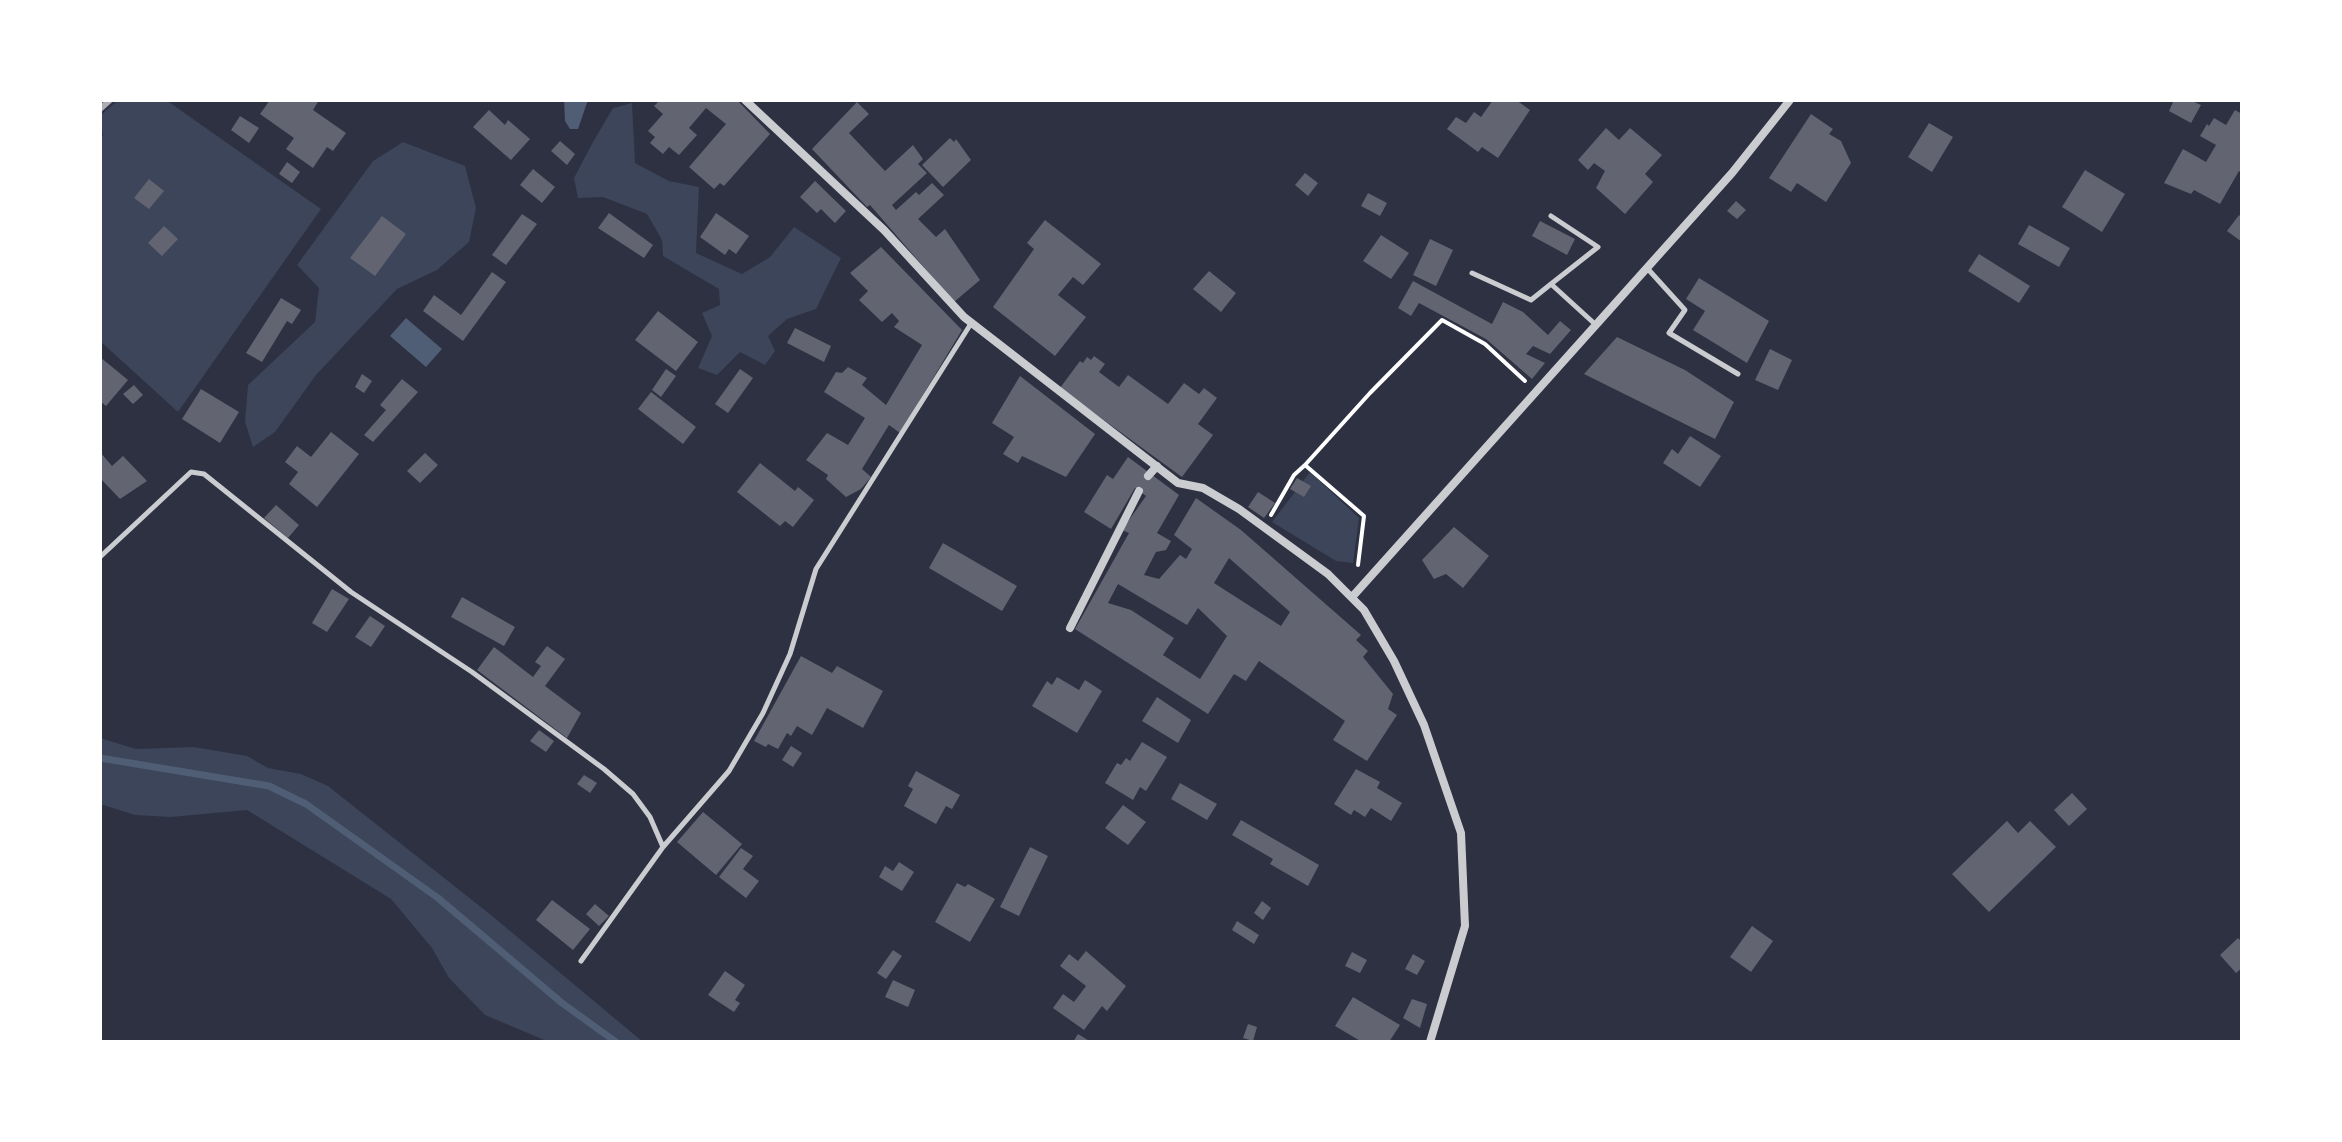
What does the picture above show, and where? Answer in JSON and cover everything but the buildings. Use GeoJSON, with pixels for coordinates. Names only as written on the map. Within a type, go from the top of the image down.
{"type":"FeatureCollection","features":[{"type":"Feature","properties":{"kind":"street"},"geometry":{"type":"LineString","coordinates":[[745,100],[884,230],[950,305],[1178,483],[1203,488],[1239,509],[1353,596],[1394,661],[1424,725],[1461,833],[1465,926],[1430,1042]]}},
{"type":"Feature","properties":{"kind":"street"},"geometry":{"type":"LineString","coordinates":[[1353,596],[1597,325],[1790,100]]}},
{"type":"Feature","properties":{"kind":"street"},"geometry":{"type":"LineString","coordinates":[[1148,476],[1157,466]]}},
{"type":"Feature","properties":{"kind":"street"},"geometry":{"type":"LineString","coordinates":[[1070,628],[1139,491]]}},
{"type":"Feature","properties":{"kind":"lane"},"geometry":{"type":"LineString","coordinates":[[1472,273],[1531,300],[1598,247],[1551,216]]}},
{"type":"Feature","properties":{"kind":"lane"},"geometry":{"type":"LineString","coordinates":[[1647,268],[1685,310],[1669,333],[1738,374]]}},
{"type":"Feature","properties":{"kind":"lane"},"geometry":{"type":"LineString","coordinates":[[1551,284],[1597,325]]}},
{"type":"Feature","properties":{"kind":"lane"},"geometry":{"type":"LineString","coordinates":[[581,961],[663,847],[729,771],[763,713],[790,654],[816,569],[973,321]]}},
{"type":"Feature","properties":{"kind":"lane"},"geometry":{"type":"LineString","coordinates":[[100,557],[191,472],[204,474],[351,592],[460,664],[604,769],[633,794],[650,817],[663,847]]}},
{"type":"Feature","properties":{"kind":"path"},"geometry":{"type":"LineString","coordinates":[[1267,521],[1294,475],[1442,320],[1485,344],[1530,385]]}},
{"type":"Feature","properties":{"kind":"path"},"geometry":{"type":"LineString","coordinates":[[1305,465],[1364,516],[1358,565]]}},
{"type":"Feature","properties":{"kind":"shaded area"},"geometry":{"type":"Polygon","coordinates":[[[118,100],[166,100],[321,209],[178,412],[100,341],[100,138],[103,136],[100,116],[118,100]]]}},
{"type":"Feature","properties":{"kind":"shaded area"},"geometry":{"type":"Polygon","coordinates":[[[564,100],[588,100],[578,129],[570,129],[565,121],[564,100]]]}},
{"type":"Feature","properties":{"kind":"shaded area"},"geometry":{"type":"Polygon","coordinates":[[[632,103],[635,163],[669,181],[699,187],[696,253],[742,274],[770,257],[794,227],[841,258],[816,309],[787,319],[768,336],[775,351],[765,365],[740,352],[717,375],[698,368],[712,336],[702,313],[720,305],[719,289],[663,256],[662,240],[647,214],[603,197],[578,198],[574,178],[593,142],[613,108],[632,103]]]}},
{"type":"Feature","properties":{"kind":"shaded area"},"geometry":{"type":"Polygon","coordinates":[[[403,142],[465,166],[476,208],[469,242],[437,270],[397,289],[316,375],[275,432],[253,447],[245,422],[248,385],[315,322],[319,288],[297,265],[373,161],[403,142]]]}},
{"type":"Feature","properties":{"kind":"shaded area"},"geometry":{"type":"Polygon","coordinates":[[[406,318],[442,349],[426,367],[390,336],[406,318]]]}},
{"type":"Feature","properties":{"kind":"shaded area"},"geometry":{"type":"Polygon","coordinates":[[[1310,472],[1359,518],[1353,563],[1336,561],[1272,522],[1310,472]]]}},
{"type":"Feature","properties":{"kind":"shaded area"},"geometry":{"type":"Polygon","coordinates":[[[100,738],[136,749],[194,747],[247,756],[268,768],[301,774],[328,786],[491,915],[643,1042],[549,1042],[485,1015],[449,978],[432,948],[391,899],[247,810],[171,817],[135,815],[100,804],[100,738]]]}},
{"type":"Feature","properties":{"kind":"waterway"},"geometry":{"type":"LineString","coordinates":[[100,758],[269,786],[306,804],[438,898],[562,1003],[616,1042]]}},
{"type":"Feature","properties":{"kind":"railway"},"geometry":{"type":"LineString","coordinates":[[100,109],[110,100]]}}]}
